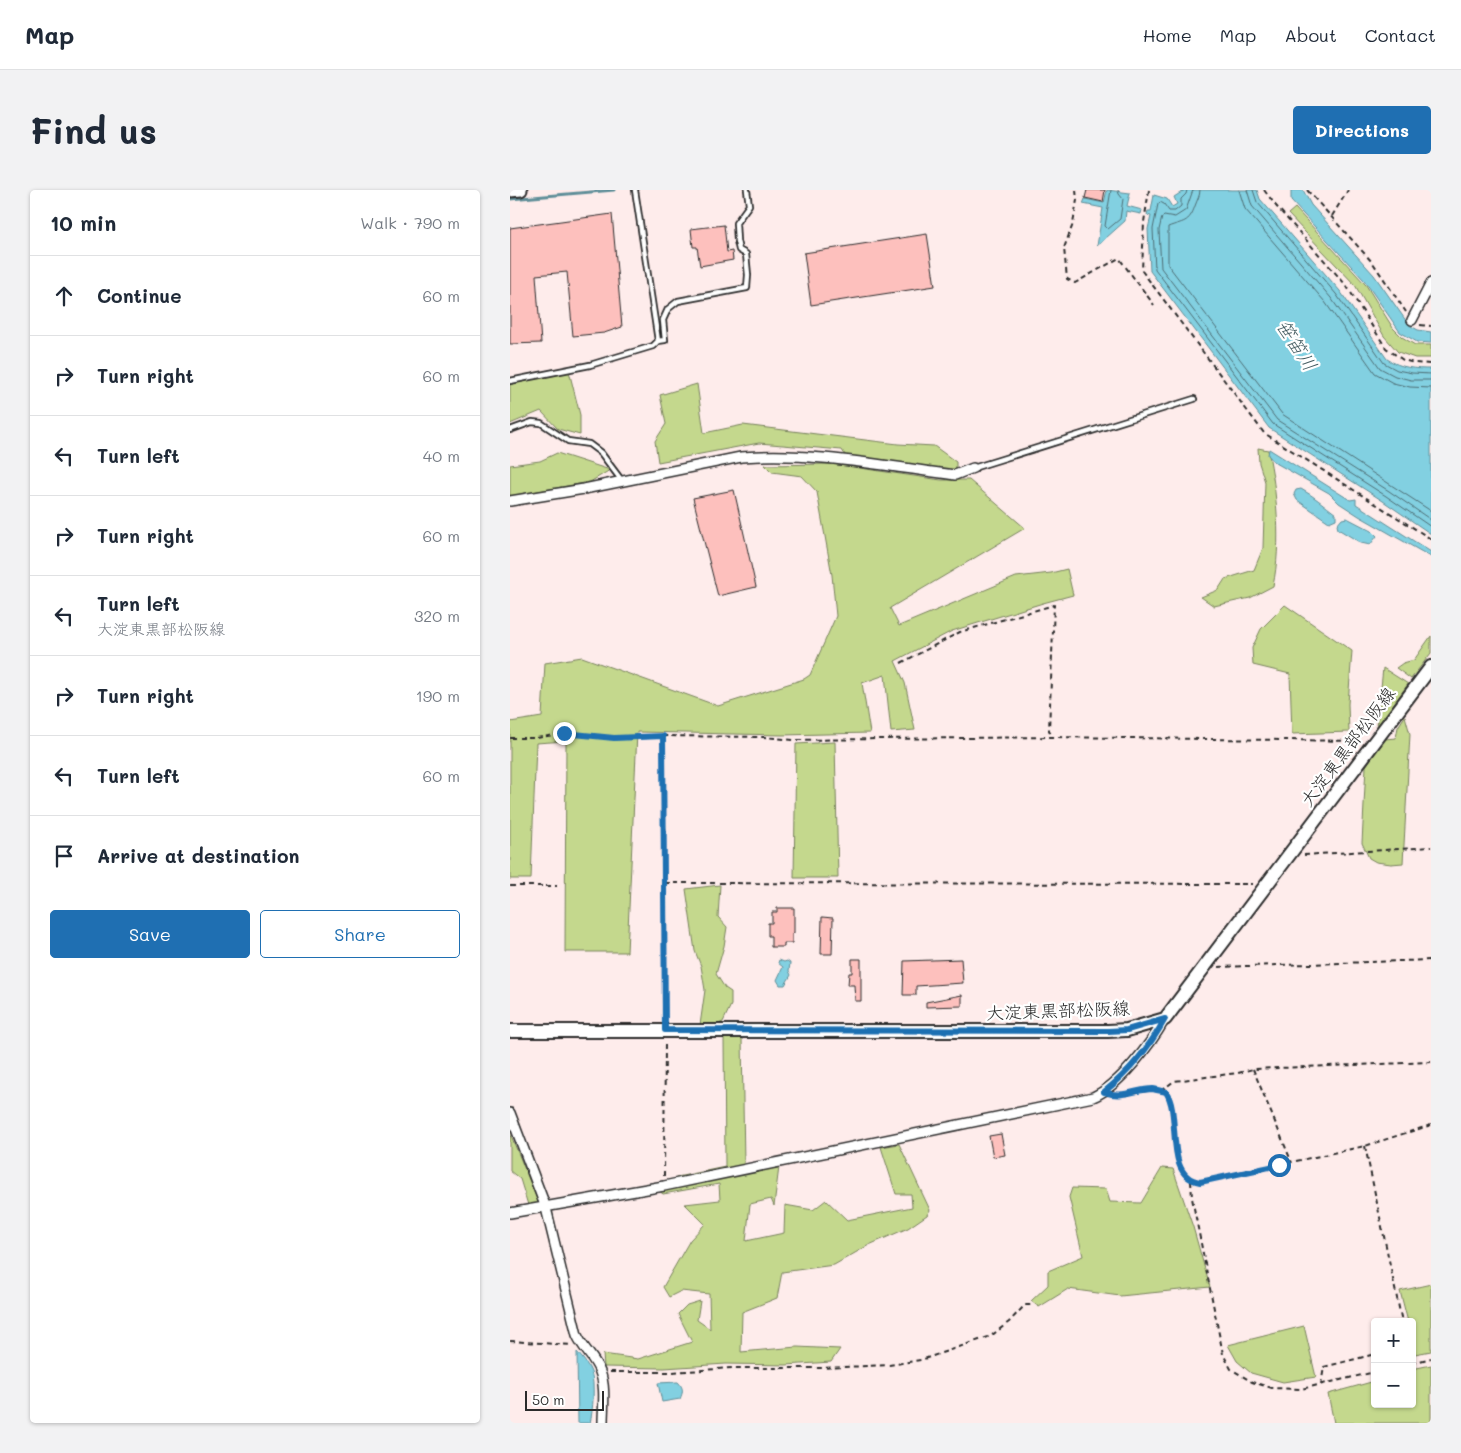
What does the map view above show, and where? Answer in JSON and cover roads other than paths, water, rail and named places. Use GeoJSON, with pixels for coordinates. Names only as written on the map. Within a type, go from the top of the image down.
{"type":"FeatureCollection","features":[{"type":"Feature","properties":{"kind":"main road","name":"大淀東黒部松阪線"},"geometry":{"type":"LineString","coordinates":[[510,1030],[1108,1031],[1127,1030],[1165,1019],[1431,667]]}},
{"type":"Feature","properties":{"kind":"street"},"geometry":{"type":"LineString","coordinates":[[510,191],[521,190]]}},
{"type":"Feature","properties":{"kind":"street"},"geometry":{"type":"LineString","coordinates":[[1412,320],[1431,283]]}},
{"type":"Feature","properties":{"kind":"street"},"geometry":{"type":"LineString","coordinates":[[510,501],[741,457],[763,455],[805,456],[955,475],[973,468]]}},
{"type":"Feature","properties":{"kind":"street"},"geometry":{"type":"LineString","coordinates":[[510,1213],[664,1186],[1086,1098],[1104,1092],[1137,1058],[1156,1035],[1165,1019]]}},
{"type":"Feature","properties":{"kind":"street"},"geometry":{"type":"LineString","coordinates":[[510,1113],[546,1208],[572,1320],[581,1346],[600,1371],[603,1382],[604,1423]]}},
{"type":"Feature","properties":{"kind":"lane"},"geometry":{"type":"LineString","coordinates":[[635,190],[658,341]]}},
{"type":"Feature","properties":{"kind":"lane"},"geometry":{"type":"LineString","coordinates":[[510,381],[590,365],[653,346],[658,341],[665,340],[663,320],[668,310],[678,301],[747,288],[746,254],[739,250],[736,241],[736,223],[749,205],[748,190]]}},
{"type":"Feature","properties":{"kind":"lane"},"geometry":{"type":"LineString","coordinates":[[973,468],[1194,399]]}},
{"type":"Feature","properties":{"kind":"lane"},"geometry":{"type":"LineString","coordinates":[[510,430],[532,422],[541,423],[568,441],[589,444],[601,453],[622,481]]}},
{"type":"Feature","properties":{"kind":"water"},"geometry":{"type":"Polygon","coordinates":[[[1107,190],[1130,193],[1127,206],[1142,210],[1141,214],[1126,211],[1125,221],[1097,246],[1103,208],[1083,204],[1085,199],[1104,203],[1107,190]]]}},
{"type":"Feature","properties":{"kind":"water","name":"笹笛川"},"geometry":{"type":"Polygon","coordinates":[[[1185,190],[1257,190],[1260,199],[1340,291],[1387,359],[1408,367],[1431,369],[1431,534],[1269,428],[1150,271],[1148,229],[1151,216],[1147,215],[1148,211],[1151,211],[1154,195],[1167,199],[1172,207],[1177,204],[1174,197],[1185,190]]]}},
{"type":"Feature","properties":{"kind":"water"},"geometry":{"type":"Polygon","coordinates":[[[1291,190],[1303,190],[1311,205],[1374,275],[1409,325],[1418,330],[1431,332],[1431,343],[1417,342],[1400,332],[1364,280],[1291,201],[1291,190]]]}},
{"type":"Feature","properties":{"kind":"water"},"geometry":{"type":"Polygon","coordinates":[[[1269,449],[1350,500],[1356,499],[1356,504],[1431,552],[1431,557],[1359,516],[1339,503],[1329,493],[1274,462],[1268,455],[1269,449]]]}},
{"type":"Feature","properties":{"kind":"water"},"geometry":{"type":"Polygon","coordinates":[[[1301,489],[1336,514],[1336,519],[1329,522],[1297,500],[1294,494],[1296,490],[1301,489]]]}},
{"type":"Feature","properties":{"kind":"water"},"geometry":{"type":"Polygon","coordinates":[[[1347,518],[1372,531],[1377,536],[1370,545],[1361,543],[1338,529],[1337,525],[1342,519],[1347,518]]]}},
{"type":"Feature","properties":{"kind":"water"},"geometry":{"type":"Polygon","coordinates":[[[779,960],[790,963],[789,971],[791,975],[785,985],[780,985],[777,980],[783,967],[778,963],[779,960]]]}},
{"type":"Feature","properties":{"kind":"water"},"geometry":{"type":"Polygon","coordinates":[[[577,1352],[588,1366],[592,1377],[593,1397],[590,1423],[578,1423],[577,1352]]]}},
{"type":"Feature","properties":{"kind":"water"},"geometry":{"type":"Polygon","coordinates":[[[678,1382],[682,1390],[680,1399],[662,1402],[658,1383],[678,1382]]]}},
{"type":"Feature","properties":{"kind":"waterway"},"geometry":{"type":"LineString","coordinates":[[510,199],[614,190]]}}]}
